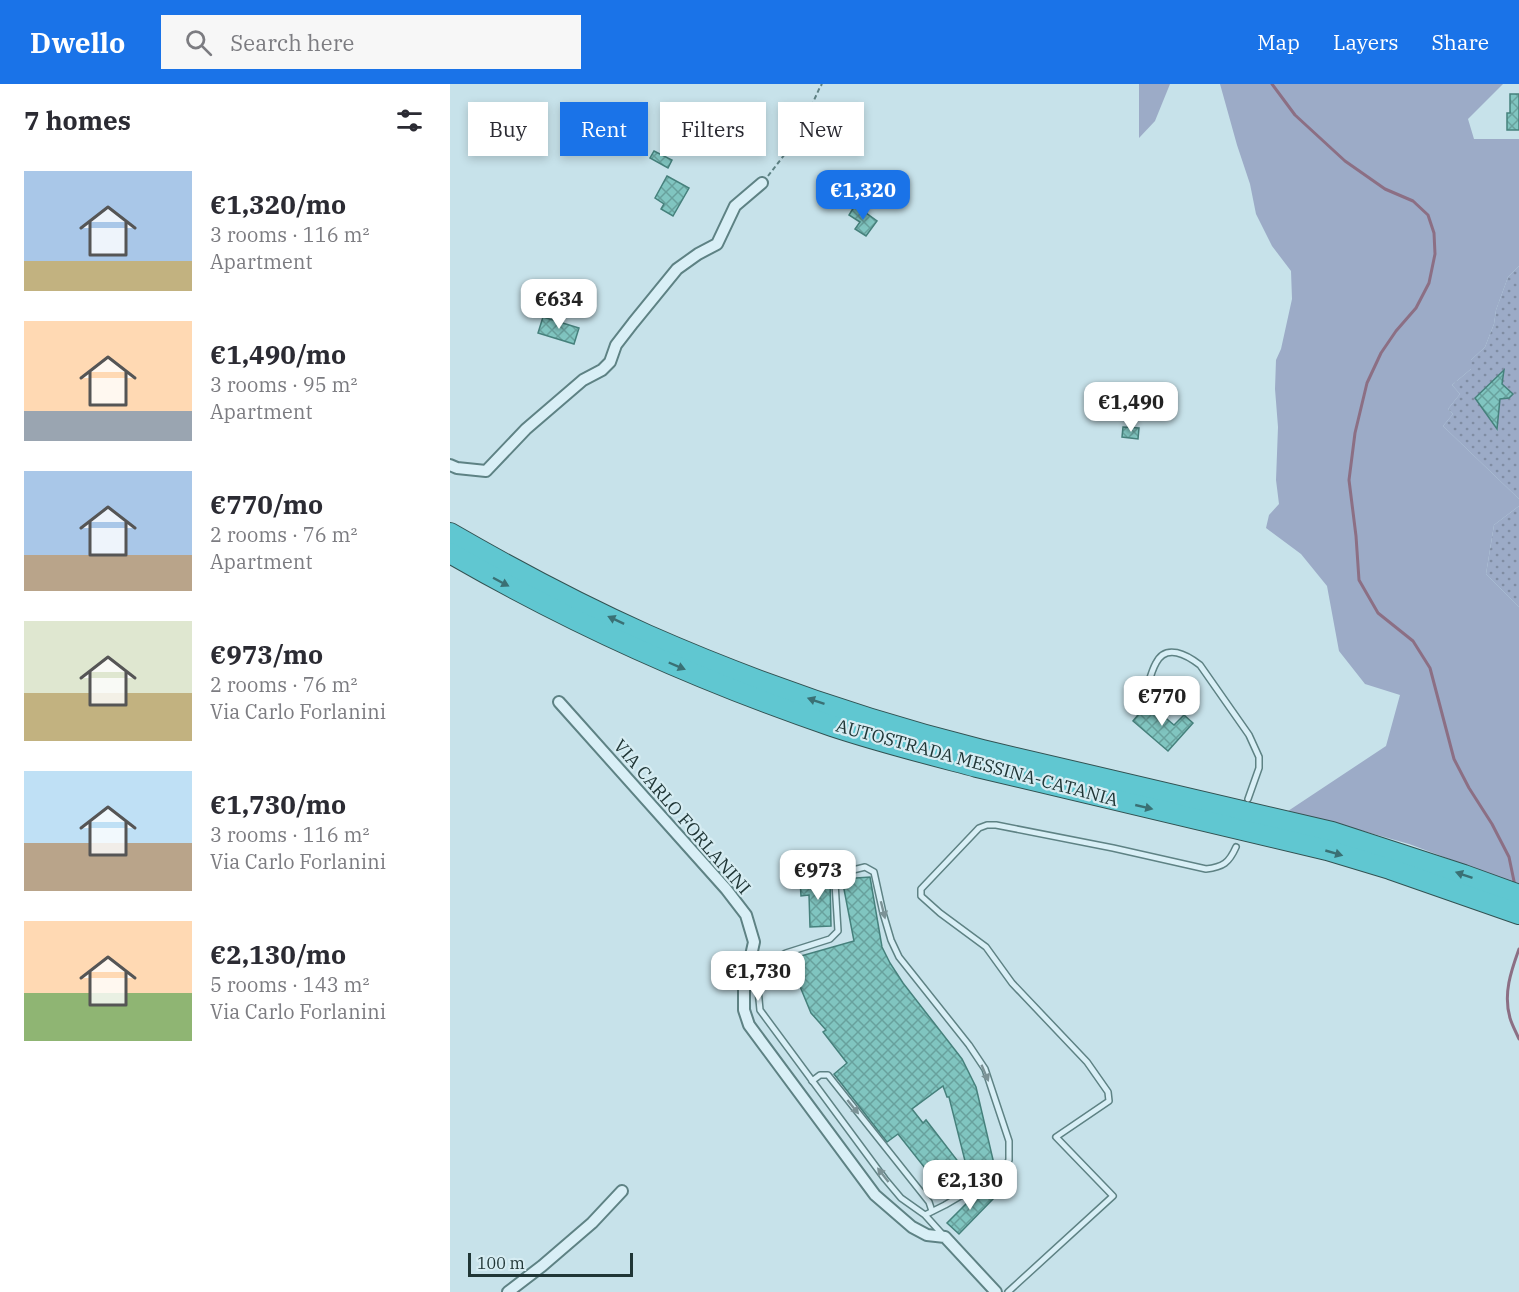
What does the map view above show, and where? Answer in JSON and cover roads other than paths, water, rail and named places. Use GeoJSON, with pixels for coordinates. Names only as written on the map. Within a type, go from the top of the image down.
{"type":"FeatureCollection","features":[{"type":"Feature","properties":{"kind":"highway","name":"AUTOSTRADA MESSINA-CATANIA"},"geometry":{"type":"LineString","coordinates":[[450,533],[544,585],[638,631],[808,699],[928,736],[1244,822],[1519,914]]}},
{"type":"Feature","properties":{"kind":"highway","name":"AUTOSTRADA MESSINA-CATANIA"},"geometry":{"type":"LineString","coordinates":[[450,553],[536,601],[630,646],[717,683],[802,715],[923,753],[1186,807]]}},
{"type":"Feature","properties":{"kind":"highway","name":"AUTOSTRADA MESSINA-CATANIA"},"geometry":{"type":"LineString","coordinates":[[1244,822],[1332,832],[1519,895]]}},
{"type":"Feature","properties":{"kind":"street"},"geometry":{"type":"LineString","coordinates":[[450,465],[457,468],[486,471],[526,429],[583,380],[602,370],[610,362],[616,345],[627,330],[677,269],[717,244],[735,206],[762,183]]}},
{"type":"Feature","properties":{"kind":"street","name":"VIA CARLO FORLANINI"},"geometry":{"type":"LineString","coordinates":[[558,702],[726,889],[746,915],[754,942],[744,987],[744,1010],[749,1025],[875,1195],[912,1227],[927,1235],[945,1237]]}},
{"type":"Feature","properties":{"kind":"street"},"geometry":{"type":"LineString","coordinates":[[508,1292],[592,1223],[622,1191]]}},
{"type":"Feature","properties":{"kind":"street"},"geometry":{"type":"LineString","coordinates":[[945,1237],[996,1292]]}},
{"type":"Feature","properties":{"kind":"lane"},"geometry":{"type":"LineString","coordinates":[[1008,1292],[1113,1196],[1056,1137],[1109,1101],[1108,1092],[1088,1062],[1012,983],[986,947],[940,913],[921,896],[921,889],[979,828],[987,825],[1113,848],[1206,869],[1224,865],[1232,857],[1244,822],[1259,768],[1259,757],[1249,735],[1200,665],[1190,658],[1180,653],[1162,654],[1156,662],[1148,686]]}},
{"type":"Feature","properties":{"kind":"lane"},"geometry":{"type":"LineString","coordinates":[[1186,807],[1206,812],[1186,807]]}},
{"type":"Feature","properties":{"kind":"lane"},"geometry":{"type":"LineString","coordinates":[[1244,822],[1226,817],[1244,822]]}},
{"type":"Feature","properties":{"kind":"lane"},"geometry":{"type":"LineString","coordinates":[[925,1215],[974,1188],[998,1180],[1009,1160],[1009,1141],[985,1070],[969,1045],[899,957],[883,914],[874,872],[865,867],[837,874],[835,883],[838,931],[830,939],[786,953],[770,962],[758,989],[760,1010],[885,1179],[902,1198],[925,1215],[945,1237]]}},
{"type":"Feature","properties":{"kind":"lane"},"geometry":{"type":"LineString","coordinates":[[812,1081],[820,1075],[828,1075],[929,1202],[932,1211]]}},
{"type":"Feature","properties":{"kind":"waterway"},"geometry":{"type":"LineString","coordinates":[[1272,84],[1295,115],[1345,161],[1385,189],[1413,201],[1428,215],[1434,233],[1435,254],[1429,283],[1416,308],[1381,353],[1367,383],[1355,433],[1349,480],[1359,580],[1378,613],[1413,641],[1430,668],[1454,759],[1509,857],[1515,886]]}},
{"type":"Feature","properties":{"kind":"waterway"},"geometry":{"type":"LineString","coordinates":[[1519,949],[1511,974],[1507,1000],[1510,1018],[1519,1039]]}}]}
